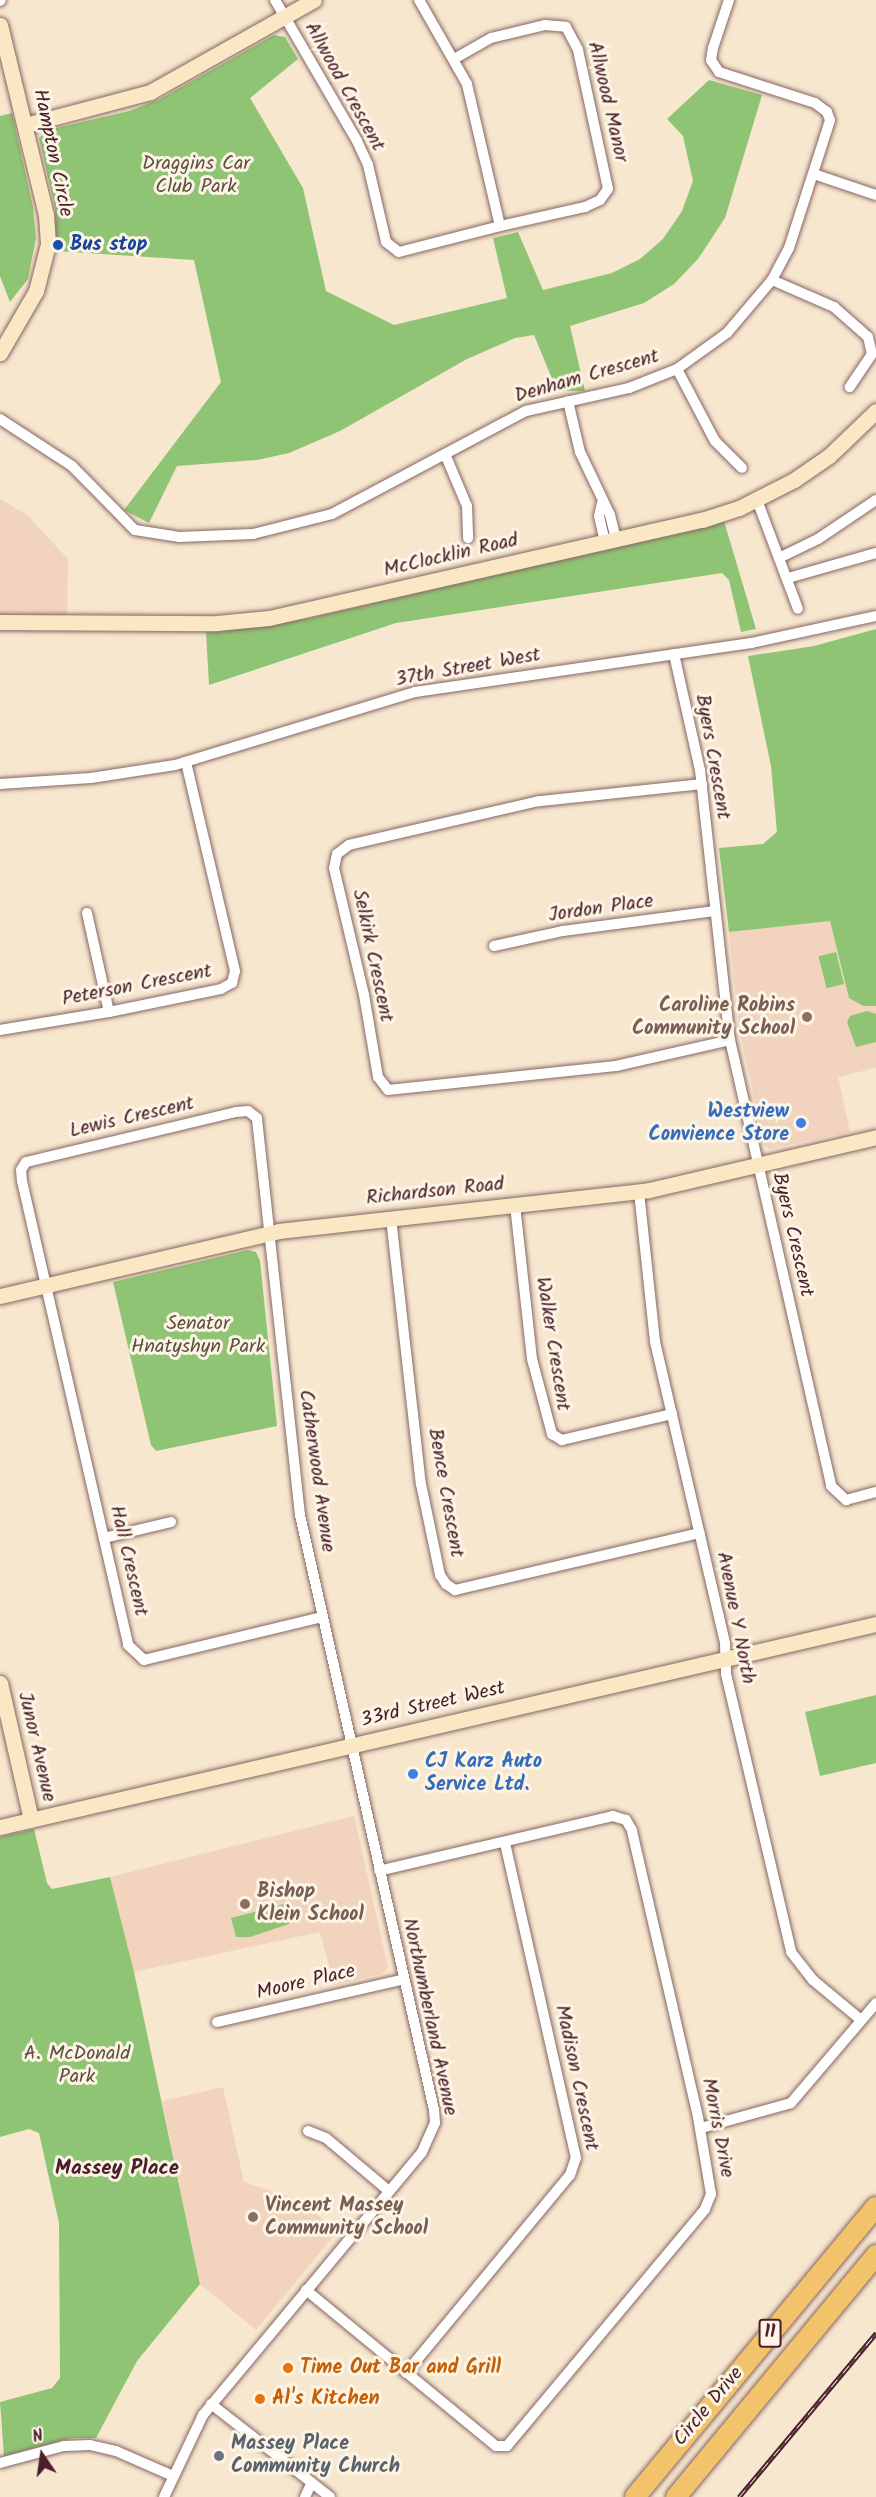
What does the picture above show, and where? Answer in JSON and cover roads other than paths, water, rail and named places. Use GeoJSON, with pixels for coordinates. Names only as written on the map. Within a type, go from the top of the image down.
{"type":"FeatureCollection","features":[{"type":"Feature","properties":{"kind":"highway","name":"Circle Drive"},"geometry":{"type":"LineString","coordinates":[[634,2497],[876,2207]]}},
{"type":"Feature","properties":{"kind":"highway","name":"Circle Drive"},"geometry":{"type":"LineString","coordinates":[[676,2497],[876,2255]]}},
{"type":"Feature","properties":{"kind":"street"},"geometry":{"type":"LineString","coordinates":[[275,0],[285,18]]}},
{"type":"Feature","properties":{"kind":"street"},"geometry":{"type":"LineString","coordinates":[[25,125],[144,95],[314,0]]}},
{"type":"Feature","properties":{"kind":"street"},"geometry":{"type":"LineString","coordinates":[[419,0],[454,58],[470,95],[500,226]]}},
{"type":"Feature","properties":{"kind":"street","name":"Denham Crescent"},"geometry":{"type":"LineString","coordinates":[[0,419],[72,466],[126,523],[144,534],[159,536],[253,534],[314,521],[350,506],[512,417],[567,401],[629,388],[677,369],[727,333],[772,280],[789,248],[830,120],[828,112],[815,103],[726,76],[711,60],[729,0]]}},
{"type":"Feature","properties":{"kind":"street","name":"Allwood Crescent"},"geometry":{"type":"LineString","coordinates":[[285,18],[363,153],[389,248],[399,252],[500,226]]}},
{"type":"Feature","properties":{"kind":"street","name":"Hampton Circle"},"geometry":{"type":"LineString","coordinates":[[0,25],[46,215],[48,244],[36,291],[0,353]]}},
{"type":"Feature","properties":{"kind":"street","name":"Allwood Manor"},"geometry":{"type":"LineString","coordinates":[[454,58],[491,38],[544,25],[566,27],[578,50],[608,189],[600,200],[585,207],[500,226]]}},
{"type":"Feature","properties":{"kind":"street"},"geometry":{"type":"LineString","coordinates":[[814,174],[876,195]]}},
{"type":"Feature","properties":{"kind":"street"},"geometry":{"type":"LineString","coordinates":[[772,280],[834,308],[868,337],[872,354],[850,387]]}},
{"type":"Feature","properties":{"kind":"street"},"geometry":{"type":"LineString","coordinates":[[677,369],[715,441],[741,468]]}},
{"type":"Feature","properties":{"kind":"street"},"geometry":{"type":"LineString","coordinates":[[567,401],[580,452],[602,503],[611,540]]}},
{"type":"Feature","properties":{"kind":"street","name":"McClocklin Road"},"geometry":{"type":"LineString","coordinates":[[0,622],[217,623],[269,618],[702,520],[757,500],[829,456],[876,411]]}},
{"type":"Feature","properties":{"kind":"street"},"geometry":{"type":"LineString","coordinates":[[445,454],[467,506],[468,538]]}},
{"type":"Feature","properties":{"kind":"street"},"geometry":{"type":"LineString","coordinates":[[757,500],[781,557],[798,609]]}},
{"type":"Feature","properties":{"kind":"street"},"geometry":{"type":"LineString","coordinates":[[781,557],[818,539],[876,500]]}},
{"type":"Feature","properties":{"kind":"street"},"geometry":{"type":"LineString","coordinates":[[788,578],[876,552]]}},
{"type":"Feature","properties":{"kind":"street","name":"37th Street West"},"geometry":{"type":"LineString","coordinates":[[0,784],[91,778],[186,762],[415,692],[825,630],[876,616]]}},
{"type":"Feature","properties":{"kind":"street","name":"Byers Crescent"},"geometry":{"type":"LineString","coordinates":[[674,654],[702,784],[730,1040],[831,1486],[846,1500],[876,1492]]}},
{"type":"Feature","properties":{"kind":"street","name":"Peterson Crescent"},"geometry":{"type":"LineString","coordinates":[[0,1030],[109,1012],[221,989],[235,979],[186,762]]}},
{"type":"Feature","properties":{"kind":"street","name":"Selkirk Crescent"},"geometry":{"type":"LineString","coordinates":[[702,784],[539,801],[349,845],[337,854],[334,868],[364,995],[378,1077],[388,1090],[616,1066],[730,1040]]}},
{"type":"Feature","properties":{"kind":"street","name":"Jordon Place"},"geometry":{"type":"LineString","coordinates":[[494,946],[563,931],[715,911]]}},
{"type":"Feature","properties":{"kind":"street"},"geometry":{"type":"LineString","coordinates":[[87,913],[109,1012]]}},
{"type":"Feature","properties":{"kind":"street","name":"Lewis Crescent"},"geometry":{"type":"LineString","coordinates":[[46,1285],[22,1181],[21,1170],[26,1162],[236,1112],[248,1111],[259,1125],[269,1234]]}},
{"type":"Feature","properties":{"kind":"street","name":"Richardson Road"},"geometry":{"type":"LineString","coordinates":[[0,1296],[269,1234],[392,1218],[639,1192],[876,1137]]}},
{"type":"Feature","properties":{"kind":"street","name":"Avenue Y North"},"geometry":{"type":"LineString","coordinates":[[639,1192],[654,1332],[725,1643],[726,1659],[791,1952],[813,1980],[861,2020]]}},
{"type":"Feature","properties":{"kind":"street","name":"Walker Crescent"},"geometry":{"type":"LineString","coordinates":[[515,1205],[532,1359],[552,1434],[562,1440],[672,1414]]}},
{"type":"Feature","properties":{"kind":"street","name":"Bence Crescent"},"geometry":{"type":"LineString","coordinates":[[392,1218],[421,1485],[440,1575],[446,1584],[455,1590],[699,1533]]}},
{"type":"Feature","properties":{"kind":"street","name":"Catherwood Avenue"},"geometry":{"type":"LineString","coordinates":[[269,1234],[298,1503],[351,1746]]}},
{"type":"Feature","properties":{"kind":"street","name":"Hall Crescent"},"geometry":{"type":"LineString","coordinates":[[46,1285],[128,1645],[138,1658],[144,1660],[322,1617]]}},
{"type":"Feature","properties":{"kind":"street"},"geometry":{"type":"LineString","coordinates":[[104,1538],[171,1522]]}},
{"type":"Feature","properties":{"kind":"street","name":"33rd Street West"},"geometry":{"type":"LineString","coordinates":[[0,1827],[876,1624]]}},
{"type":"Feature","properties":{"kind":"street","name":"Junor Avenue"},"geometry":{"type":"LineString","coordinates":[[0,1683],[31,1820]]}},
{"type":"Feature","properties":{"kind":"street","name":"Northumberland Avenue"},"geometry":{"type":"LineString","coordinates":[[164,2497],[211,2404],[422,2152],[435,2123],[351,1746]]}},
{"type":"Feature","properties":{"kind":"street","name":"Morris Drive"},"geometry":{"type":"LineString","coordinates":[[306,2290],[496,2446],[512,2443],[705,2208],[711,2194],[711,2178],[701,2128],[629,1824],[613,1816],[379,1871]]}},
{"type":"Feature","properties":{"kind":"street","name":"Madison Crescent"},"geometry":{"type":"LineString","coordinates":[[406,2373],[570,2175],[576,2158],[505,1842]]}},
{"type":"Feature","properties":{"kind":"street","name":"Moore Place"},"geometry":{"type":"LineString","coordinates":[[217,2022],[404,1978]]}},
{"type":"Feature","properties":{"kind":"street"},"geometry":{"type":"LineString","coordinates":[[701,2128],[791,2103],[876,2003]]}},
{"type":"Feature","properties":{"kind":"street"},"geometry":{"type":"LineString","coordinates":[[308,2131],[326,2138],[389,2192]]}},
{"type":"Feature","properties":{"kind":"street"},"geometry":{"type":"LineString","coordinates":[[211,2404],[330,2497]]}},
{"type":"Feature","properties":{"kind":"street"},"geometry":{"type":"LineString","coordinates":[[0,2463],[64,2446],[90,2445],[116,2451],[173,2476]]}},
{"type":"Feature","properties":{"kind":"street"},"geometry":{"type":"LineString","coordinates":[[305,2497],[311,2484]]}},
{"type":"Feature","properties":{"kind":"railway"},"geometry":{"type":"LineString","coordinates":[[739,2497],[876,2333]]}},
{"type":"Feature","properties":{"kind":"place","name":"Bus stop"},"geometry":{"type":"Point","coordinates":[58,245]}},
{"type":"Feature","properties":{"kind":"place","name":"Caroline Robins Community School"},"geometry":{"type":"Point","coordinates":[807,1017]}},
{"type":"Feature","properties":{"kind":"place","name":"Westview Convience Store"},"geometry":{"type":"Point","coordinates":[801,1123]}},
{"type":"Feature","properties":{"kind":"place","name":"CJ Karz Auto Service Ltd."},"geometry":{"type":"Point","coordinates":[413,1774]}},
{"type":"Feature","properties":{"kind":"place","name":"Bishop Klein School"},"geometry":{"type":"Point","coordinates":[245,1904]}},
{"type":"Feature","properties":{"kind":"place","name":"Vincent Massey Community School"},"geometry":{"type":"Point","coordinates":[253,2217]}},
{"type":"Feature","properties":{"kind":"place","name":"Time Out Bar and Grill"},"geometry":{"type":"Point","coordinates":[288,2368]}},
{"type":"Feature","properties":{"kind":"place","name":"Al's Kitchen"},"geometry":{"type":"Point","coordinates":[260,2399]}},
{"type":"Feature","properties":{"kind":"place","name":"Massey Place Community Church"},"geometry":{"type":"Point","coordinates":[219,2456]}},
{"type":"Feature","properties":{"kind":"district","name":"Massey Place"},"geometry":{"type":"Point","coordinates":[117,2169]}},
{"type":"Feature","properties":{"kind":"park label","name":"Draggins Car Club Park"},"geometry":{"type":"Point","coordinates":[196,176]}},
{"type":"Feature","properties":{"kind":"park label","name":"Senator Hnatyshyn Park"},"geometry":{"type":"Point","coordinates":[198,1336]}},
{"type":"Feature","properties":{"kind":"park label","name":"A. McDonald Park"},"geometry":{"type":"Point","coordinates":[77,2066]}}]}
